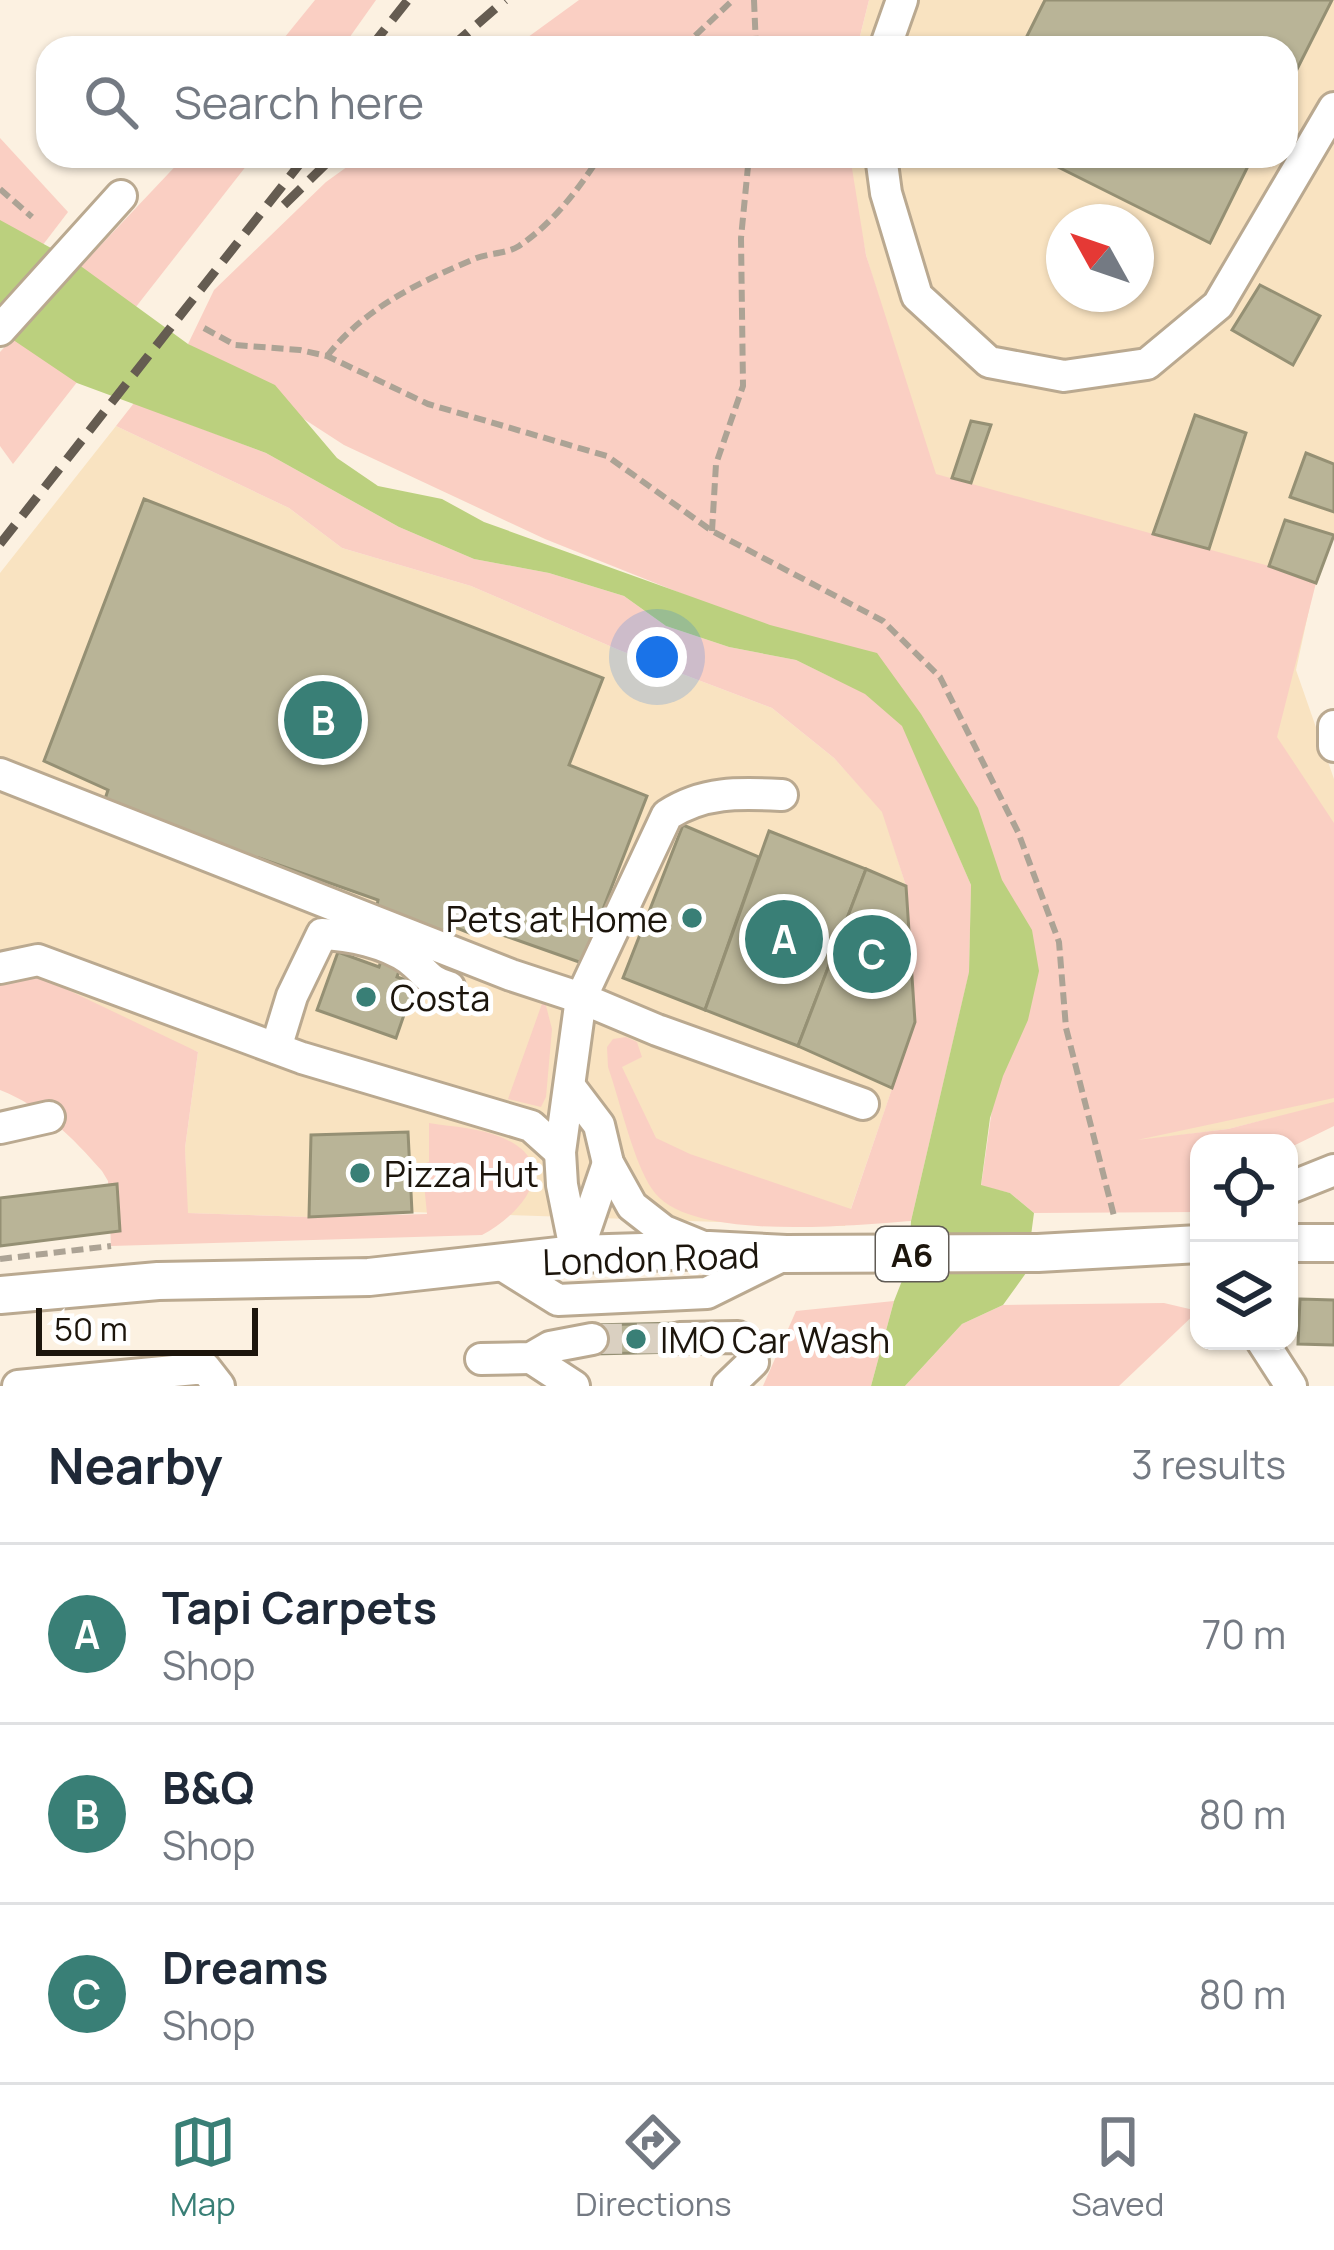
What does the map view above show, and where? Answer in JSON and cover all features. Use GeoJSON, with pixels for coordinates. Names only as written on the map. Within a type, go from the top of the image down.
{"type":"FeatureCollection","features":[{"type":"Feature","properties":{"kind":"main road"},"geometry":{"type":"LineString","coordinates":[[1298,1243],[1334,1243]]}},
{"type":"Feature","properties":{"kind":"main road","name":"A6"},"geometry":{"type":"LineString","coordinates":[[786,1254],[1038,1253],[1190,1245]]}},
{"type":"Feature","properties":{"kind":"main road","name":"London Road"},"geometry":{"type":"LineString","coordinates":[[0,1295],[158,1281],[368,1277],[576,1254],[709,1250],[786,1254]]}},
{"type":"Feature","properties":{"kind":"street"},"geometry":{"type":"LineString","coordinates":[[889,36],[902,0]]}},
{"type":"Feature","properties":{"kind":"street"},"geometry":{"type":"LineString","coordinates":[[882,168],[917,296],[989,362],[1064,376],[1147,364],[1218,305],[1334,108]]}},
{"type":"Feature","properties":{"kind":"street"},"geometry":{"type":"LineString","coordinates":[[0,330],[121,196]]}},
{"type":"Feature","properties":{"kind":"street"},"geometry":{"type":"LineString","coordinates":[[1334,726],[1334,746]]}},
{"type":"Feature","properties":{"kind":"street"},"geometry":{"type":"LineString","coordinates":[[0,774],[512,975],[862,1104]]}},
{"type":"Feature","properties":{"kind":"street"},"geometry":{"type":"LineString","coordinates":[[576,1254],[560,1152],[581,998],[667,815],[688,802],[728,793],[782,795]]}},
{"type":"Feature","properties":{"kind":"street"},"geometry":{"type":"LineString","coordinates":[[289,1053],[292,996],[322,934],[344,934],[382,947],[412,960],[435,984],[449,987]]}},
{"type":"Feature","properties":{"kind":"street"},"geometry":{"type":"LineString","coordinates":[[0,968],[38,959],[289,1053],[531,1126],[560,1152]]}},
{"type":"Feature","properties":{"kind":"street"},"geometry":{"type":"LineString","coordinates":[[572,1088],[599,1126],[608,1163],[632,1206],[664,1231],[709,1250]]}},
{"type":"Feature","properties":{"kind":"street"},"geometry":{"type":"LineString","coordinates":[[0,1129],[49,1117]]}},
{"type":"Feature","properties":{"kind":"street"},"geometry":{"type":"LineString","coordinates":[[576,1254],[608,1163]]}},
{"type":"Feature","properties":{"kind":"street"},"geometry":{"type":"LineString","coordinates":[[1298,1184],[1334,1170]]}},
{"type":"Feature","properties":{"kind":"street","name":"London Road"},"geometry":{"type":"LineString","coordinates":[[502,1265],[558,1300],[707,1293],[786,1254]]}},
{"type":"Feature","properties":{"kind":"street"},"geometry":{"type":"LineString","coordinates":[[680,1338],[738,1337],[750,1345],[754,1362],[728,1386]]}},
{"type":"Feature","properties":{"kind":"street"},"geometry":{"type":"LineString","coordinates":[[482,1359],[531,1358],[550,1347],[592,1339]]}},
{"type":"Feature","properties":{"kind":"street"},"geometry":{"type":"LineString","coordinates":[[1268,1350],[1291,1386]]}},
{"type":"Feature","properties":{"kind":"street"},"geometry":{"type":"LineString","coordinates":[[531,1358],[574,1386]]}},
{"type":"Feature","properties":{"kind":"street"},"geometry":{"type":"LineString","coordinates":[[18,1386],[212,1377]]}},
{"type":"Feature","properties":{"kind":"path"},"geometry":{"type":"LineString","coordinates":[[695,36],[733,0]]}},
{"type":"Feature","properties":{"kind":"path"},"geometry":{"type":"LineString","coordinates":[[754,0],[756,36]]}},
{"type":"Feature","properties":{"kind":"path"},"geometry":{"type":"LineString","coordinates":[[327,356],[346,332],[407,288],[482,256],[515,248],[574,197],[592,168]]}},
{"type":"Feature","properties":{"kind":"path"},"geometry":{"type":"LineString","coordinates":[[712,531],[716,464],[743,386],[741,238],[748,168]]}},
{"type":"Feature","properties":{"kind":"path"},"geometry":{"type":"LineString","coordinates":[[0,189],[32,217]]}},
{"type":"Feature","properties":{"kind":"path"},"geometry":{"type":"LineString","coordinates":[[204,328],[235,345],[327,356],[428,404],[607,456],[712,531],[884,621],[940,677],[1018,832],[1059,942],[1066,1028],[1114,1208]]}},
{"type":"Feature","properties":{"kind":"path"},"geometry":{"type":"LineString","coordinates":[[0,1259],[110,1246]]}},
{"type":"Feature","properties":{"kind":"shaded area"},"geometry":{"type":"Polygon","coordinates":[[[315,0],[376,0],[350,36],[286,36],[315,0]]]}},
{"type":"Feature","properties":{"kind":"shaded area"},"geometry":{"type":"Polygon","coordinates":[[[579,0],[869,0],[860,36],[530,36],[579,0]]]}},
{"type":"Feature","properties":{"kind":"shaded area"},"geometry":{"type":"Polygon","coordinates":[[[869,0],[1334,0],[1334,534],[1313,591],[1296,670],[1334,779],[1334,1103],[1228,1129],[1112,1144],[1048,862],[866,255],[850,168],[1298,168],[1298,36],[860,36],[869,0]]]}},
{"type":"Feature","properties":{"kind":"shaded area"},"geometry":{"type":"Polygon","coordinates":[[[0,138],[68,212],[0,301],[0,138]]]}},
{"type":"Feature","properties":{"kind":"shaded area"},"geometry":{"type":"Polygon","coordinates":[[[174,168],[245,168],[13,464],[0,446],[0,352],[174,168]]]}},
{"type":"Feature","properties":{"kind":"shaded area"},"geometry":{"type":"Polygon","coordinates":[[[345,168],[852,168],[866,255],[936,474],[1316,583],[1277,737],[1334,823],[1334,1098],[1137,1140],[1228,1129],[1334,1102],[1334,1126],[1298,1144],[1298,1134],[1190,1134],[1190,1212],[1034,1213],[1010,1193],[981,1186],[1016,942],[909,740],[971,885],[969,973],[911,1221],[773,1227],[699,1217],[671,1206],[652,1189],[633,1147],[608,1067],[607,1047],[613,1039],[637,1042],[642,1057],[622,1067],[656,1138],[851,1209],[915,1021],[906,886],[882,812],[834,758],[772,708],[619,650],[471,586],[342,548],[289,508],[116,426],[134,403],[266,453],[399,527],[474,559],[549,573],[624,596],[666,626],[729,647],[796,660],[835,679],[783,634],[545,539],[344,445],[188,344],[214,290],[345,168]]]}},
{"type":"Feature","properties":{"kind":"shaded area"},"geometry":{"type":"Polygon","coordinates":[[[0,220],[71,259],[188,344],[275,385],[337,458],[378,486],[442,499],[484,522],[770,625],[877,653],[978,808],[1002,880],[1032,930],[1039,971],[1028,1020],[990,1118],[981,1185],[1010,1193],[1034,1213],[1026,1273],[1003,1305],[962,1324],[905,1386],[871,1386],[909,1263],[911,1221],[969,972],[971,885],[902,726],[865,694],[796,660],[729,647],[666,626],[624,596],[549,573],[474,559],[399,527],[266,453],[77,383],[0,331],[0,220]]]}},
{"type":"Feature","properties":{"kind":"shaded area"},"geometry":{"type":"Polygon","coordinates":[[[116,426],[289,508],[342,548],[471,586],[619,650],[772,708],[834,758],[883,812],[906,886],[915,1022],[845,1226],[412,1212],[309,1217],[187,1213],[185,1148],[198,1052],[0,977],[0,573],[116,426]]]}},
{"type":"Feature","properties":{"kind":"shaded area"},"geometry":{"type":"Polygon","coordinates":[[[26,970],[198,1052],[185,1148],[188,1213],[427,1214],[422,1164],[429,1162],[429,1123],[486,1132],[521,1149],[534,1175],[530,1189],[510,1215],[482,1235],[111,1246],[108,1181],[102,1171],[56,1124],[0,1090],[0,977],[26,970]]]}},
{"type":"Feature","properties":{"kind":"shaded area"},"geometry":{"type":"Polygon","coordinates":[[[544,998],[552,1029],[541,1107],[508,1099],[544,998]]]}},
{"type":"Feature","properties":{"kind":"shaded area"},"geometry":{"type":"Polygon","coordinates":[[[894,1301],[871,1386],[763,1386],[796,1311],[894,1301]]]}},
{"type":"Feature","properties":{"kind":"shaded area"},"geometry":{"type":"Polygon","coordinates":[[[1164,1303],[1190,1309],[1190,1319],[1119,1386],[905,1386],[962,1324],[1003,1305],[1164,1303]]]}},
{"type":"Feature","properties":{"kind":"building"},"geometry":{"type":"Polygon","coordinates":[[[1045,0],[1332,0],[1298,67],[1298,36],[1027,36],[1045,0]]]}},
{"type":"Feature","properties":{"kind":"building"},"geometry":{"type":"Polygon","coordinates":[[[1060,168],[1247,168],[1210,243],[1154,215],[1154,204],[1132,204],[1060,168]]]}},
{"type":"Feature","properties":{"kind":"building"},"geometry":{"type":"Polygon","coordinates":[[[1260,285],[1320,316],[1293,365],[1232,330],[1260,285]]]}},
{"type":"Feature","properties":{"kind":"building"},"geometry":{"type":"Polygon","coordinates":[[[1195,415],[1246,433],[1209,549],[1153,534],[1195,415]]]}},
{"type":"Feature","properties":{"kind":"building"},"geometry":{"type":"Polygon","coordinates":[[[971,421],[991,425],[971,483],[952,478],[971,421]]]}},
{"type":"Feature","properties":{"kind":"building"},"geometry":{"type":"Polygon","coordinates":[[[1306,453],[1334,464],[1334,512],[1290,497],[1306,453]]]}},
{"type":"Feature","properties":{"kind":"building"},"geometry":{"type":"Polygon","coordinates":[[[144,499],[603,678],[569,765],[647,796],[582,963],[474,925],[469,933],[447,924],[441,937],[376,910],[378,900],[259,858],[256,867],[96,826],[108,790],[44,761],[144,499]]]}},
{"type":"Feature","properties":{"kind":"building"},"geometry":{"type":"Polygon","coordinates":[[[1285,520],[1334,535],[1316,583],[1269,566],[1285,520]]]}},
{"type":"Feature","properties":{"kind":"building","name":"Pets at Home"},"geometry":{"type":"Polygon","coordinates":[[[683,825],[759,857],[705,1010],[623,978],[683,825]]]}},
{"type":"Feature","properties":{"kind":"building"},"geometry":{"type":"Polygon","coordinates":[[[769,831],[866,869],[798,1046],[705,1010],[769,831]]]}},
{"type":"Feature","properties":{"kind":"building"},"geometry":{"type":"Polygon","coordinates":[[[866,869],[906,886],[915,1022],[892,1088],[798,1046],[866,869]]]}},
{"type":"Feature","properties":{"kind":"building","name":"Costa"},"geometry":{"type":"Polygon","coordinates":[[[338,952],[379,967],[383,955],[402,962],[397,977],[415,983],[396,1038],[317,1010],[338,952]]]}},
{"type":"Feature","properties":{"kind":"building","name":"Pizza Hut"},"geometry":{"type":"Polygon","coordinates":[[[408,1132],[412,1212],[309,1217],[311,1135],[408,1132]]]}},
{"type":"Feature","properties":{"kind":"building"},"geometry":{"type":"Polygon","coordinates":[[[117,1184],[120,1231],[0,1246],[0,1198],[117,1184]]]}},
{"type":"Feature","properties":{"kind":"building"},"geometry":{"type":"Polygon","coordinates":[[[1300,1299],[1334,1300],[1334,1345],[1298,1344],[1300,1299]]]}},
{"type":"Feature","properties":{"kind":"building","name":"IMO Car Wash"},"geometry":{"type":"Polygon","coordinates":[[[679,1323],[680,1352],[593,1354],[592,1325],[679,1323]]]}},
{"type":"Feature","properties":{"kind":"tunnel"},"geometry":{"type":"LineString","coordinates":[[592,1339],[680,1338]]}},
{"type":"Feature","properties":{"kind":"railway"},"geometry":{"type":"LineString","coordinates":[[380,36],[408,0]]}},
{"type":"Feature","properties":{"kind":"railway"},"geometry":{"type":"LineString","coordinates":[[464,36],[505,0]]}},
{"type":"Feature","properties":{"kind":"railway"},"geometry":{"type":"LineString","coordinates":[[0,544],[297,168]]}},
{"type":"Feature","properties":{"kind":"railway"},"geometry":{"type":"LineString","coordinates":[[284,205],[322,168]]}},
{"type":"Feature","properties":{"kind":"place","name":"B&Q"},"geometry":{"type":"Point","coordinates":[323,720]}},
{"type":"Feature","properties":{"kind":"place","name":"Pets at Home"},"geometry":{"type":"Point","coordinates":[692,918]}},
{"type":"Feature","properties":{"kind":"place","name":"Tapi Carpets"},"geometry":{"type":"Point","coordinates":[784,939]}},
{"type":"Feature","properties":{"kind":"place","name":"Dreams"},"geometry":{"type":"Point","coordinates":[872,954]}},
{"type":"Feature","properties":{"kind":"place","name":"Costa"},"geometry":{"type":"Point","coordinates":[366,997]}},
{"type":"Feature","properties":{"kind":"place","name":"Pizza Hut"},"geometry":{"type":"Point","coordinates":[360,1173]}},
{"type":"Feature","properties":{"kind":"place","name":"IMO Car Wash"},"geometry":{"type":"Point","coordinates":[636,1339]}}]}
